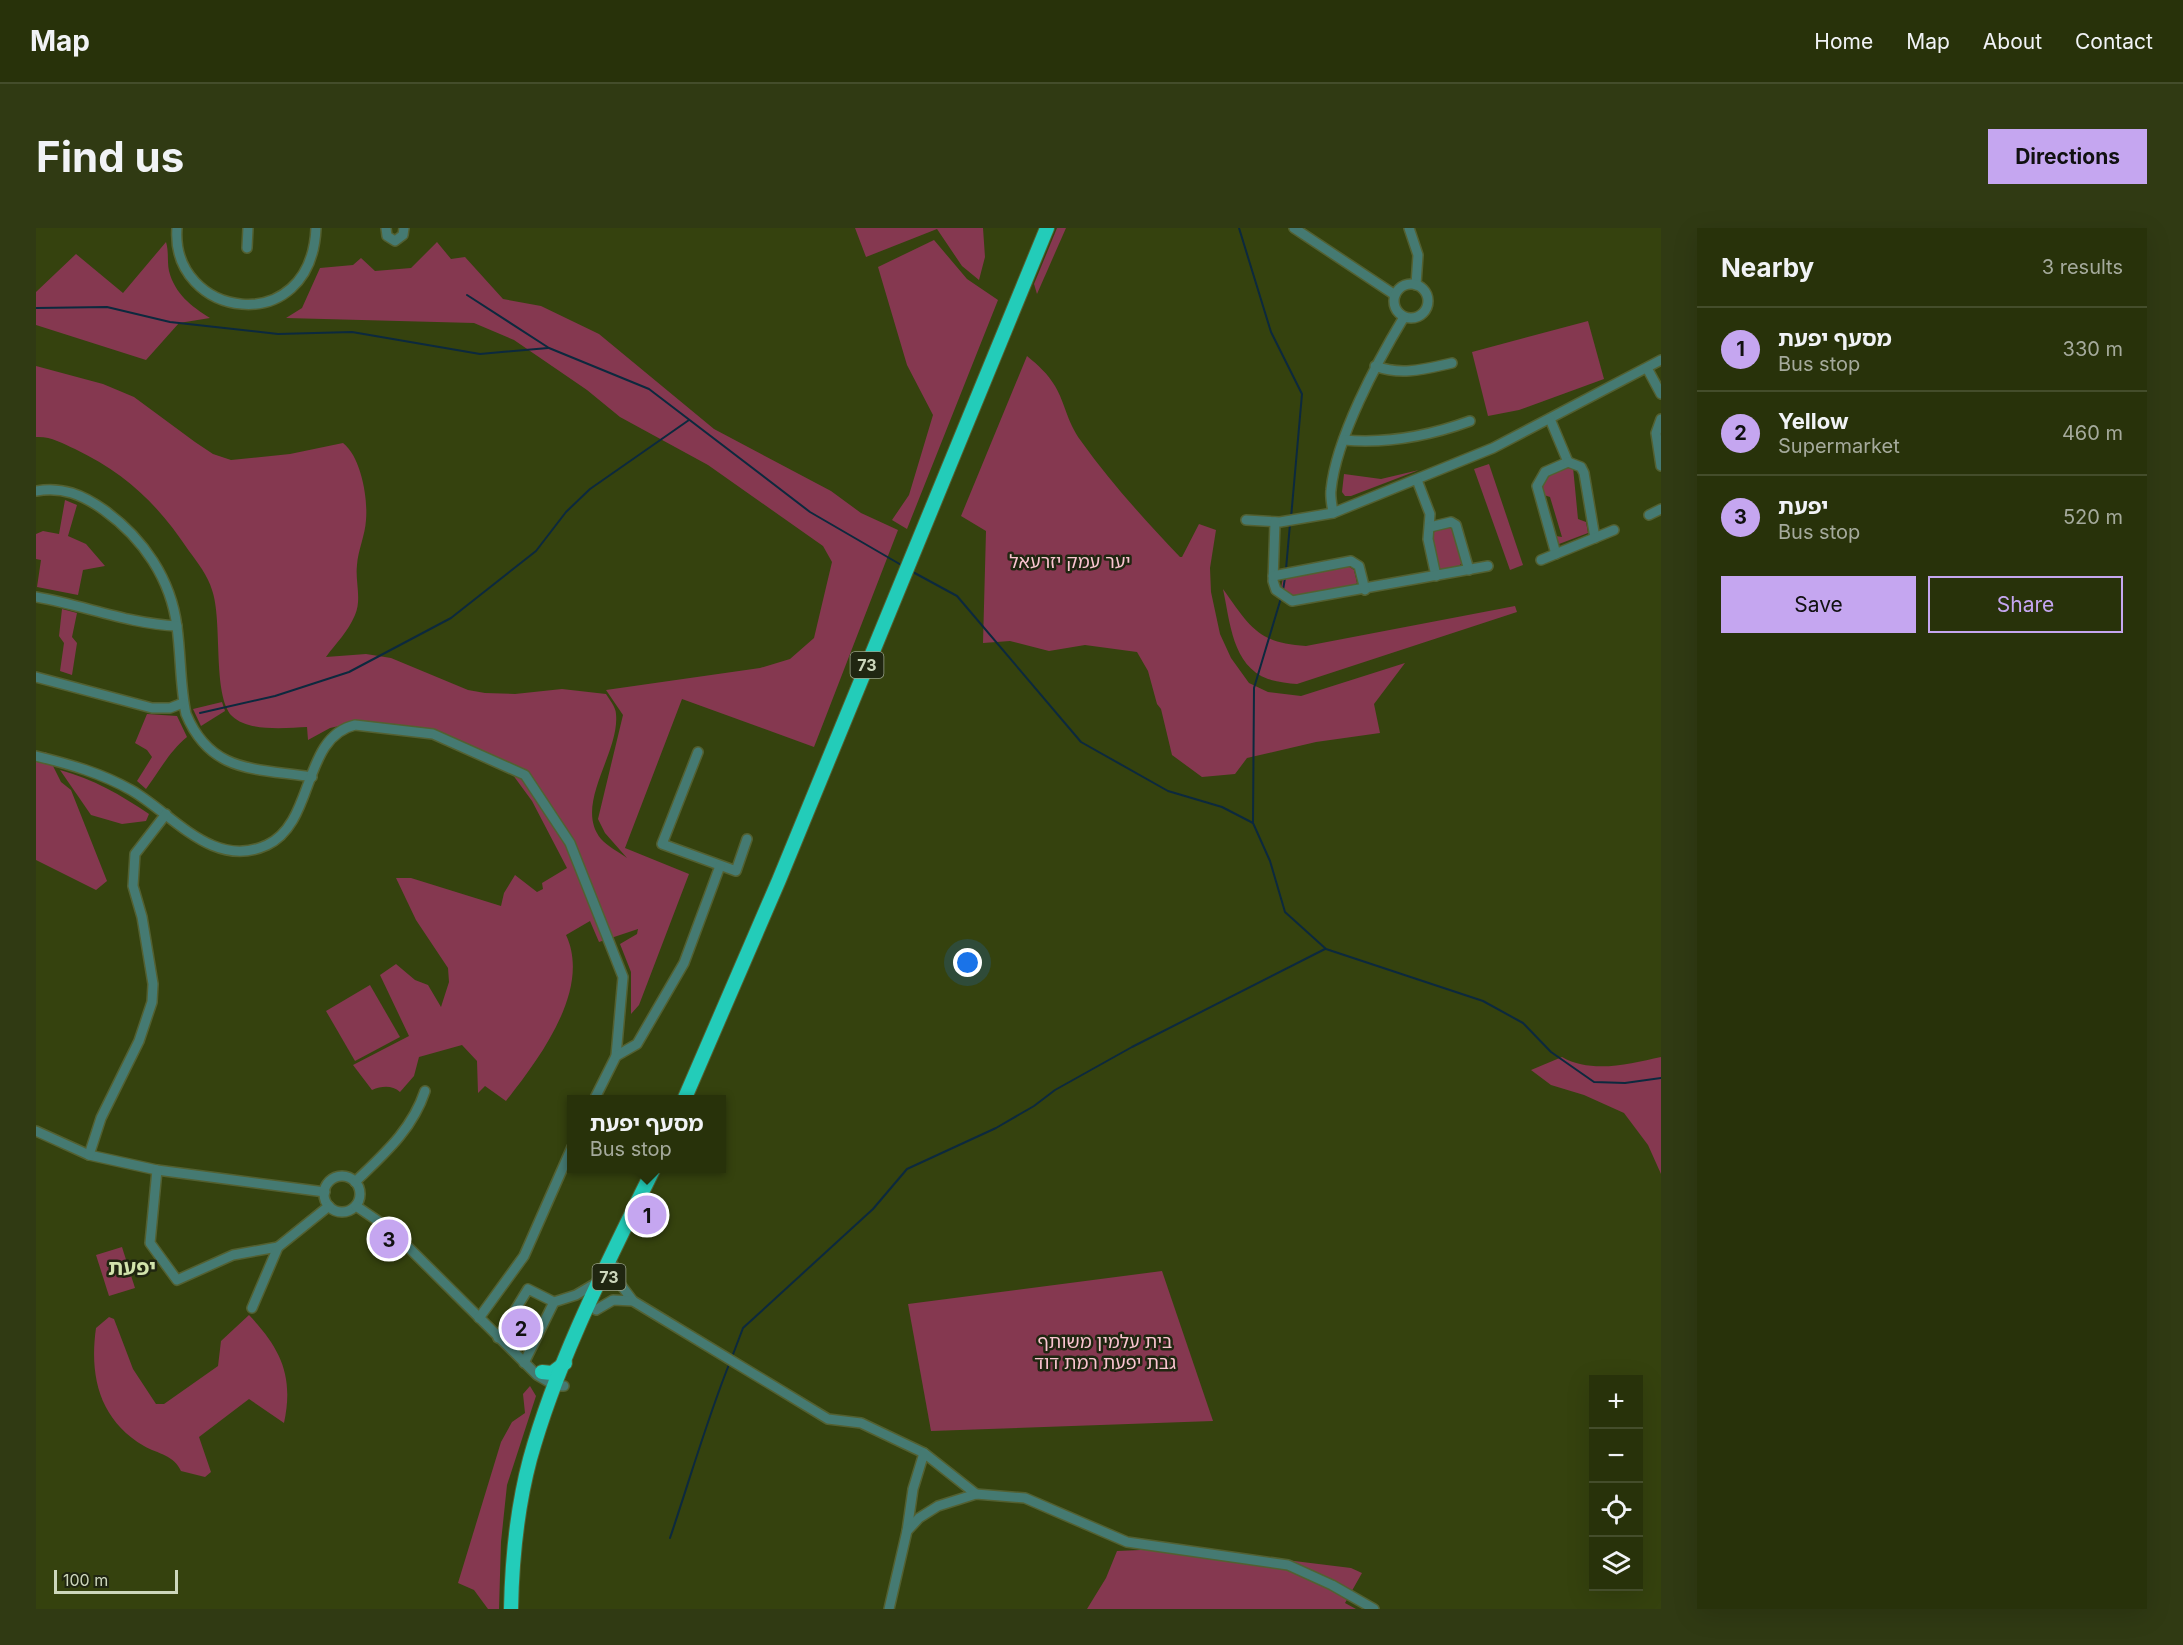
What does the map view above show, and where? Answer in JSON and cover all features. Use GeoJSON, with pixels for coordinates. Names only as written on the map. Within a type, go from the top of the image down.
{"type":"FeatureCollection","features":[{"type":"Feature","properties":{"kind":"highway","name":"73"},"geometry":{"type":"LineString","coordinates":[[686,1095],[779,880],[1047,228]]}},
{"type":"Feature","properties":{"kind":"highway","name":"73"},"geometry":{"type":"LineString","coordinates":[[557,1388],[596,1310],[652,1173]]}},
{"type":"Feature","properties":{"kind":"highway","name":"73"},"geometry":{"type":"LineString","coordinates":[[511,1609],[513,1545],[520,1512],[565,1363],[600,1281],[652,1173]]}},
{"type":"Feature","properties":{"kind":"highway"},"geometry":{"type":"LineString","coordinates":[[542,1376],[552,1373],[565,1363]]}},
{"type":"Feature","properties":{"kind":"highway"},"geometry":{"type":"LineString","coordinates":[[542,1376],[557,1388]]}},
{"type":"Feature","properties":{"kind":"street"},"geometry":{"type":"LineString","coordinates":[[177,228],[181,258],[194,280],[215,296],[244,305],[268,302],[296,285],[313,255],[316,228]]}},
{"type":"Feature","properties":{"kind":"street"},"geometry":{"type":"LineString","coordinates":[[247,248],[248,228]]}},
{"type":"Feature","properties":{"kind":"street"},"geometry":{"type":"LineString","coordinates":[[386,228],[387,236],[395,241],[403,235],[404,228]]}},
{"type":"Feature","properties":{"kind":"street"},"geometry":{"type":"LineString","coordinates":[[1294,228],[1395,295]]}},
{"type":"Feature","properties":{"kind":"street"},"geometry":{"type":"LineString","coordinates":[[1409,228],[1418,255],[1416,285],[1427,297],[1426,308],[1414,318],[1404,317],[1394,305],[1395,295],[1401,287],[1416,285]]}},
{"type":"Feature","properties":{"kind":"street"},"geometry":{"type":"LineString","coordinates":[[1333,513],[1330,491],[1344,440],[1375,366],[1404,317]]}},
{"type":"Feature","properties":{"kind":"street"},"geometry":{"type":"LineString","coordinates":[[1246,520],[1299,521],[1333,513],[1492,448],[1661,360]]}},
{"type":"Feature","properties":{"kind":"street"},"geometry":{"type":"LineString","coordinates":[[1375,366],[1404,372],[1452,363]]}},
{"type":"Feature","properties":{"kind":"street"},"geometry":{"type":"LineString","coordinates":[[1647,368],[1661,394]]}},
{"type":"Feature","properties":{"kind":"street"},"geometry":{"type":"LineString","coordinates":[[1550,419],[1568,462]]}},
{"type":"Feature","properties":{"kind":"street"},"geometry":{"type":"LineString","coordinates":[[1661,419],[1656,433],[1661,466]]}},
{"type":"Feature","properties":{"kind":"street"},"geometry":{"type":"LineString","coordinates":[[1344,440],[1389,441],[1420,437],[1470,421]]}},
{"type":"Feature","properties":{"kind":"street"},"geometry":{"type":"LineString","coordinates":[[1556,554],[1537,486],[1540,477],[1545,472],[1568,462],[1581,467],[1584,474],[1595,538]]}},
{"type":"Feature","properties":{"kind":"street"},"geometry":{"type":"LineString","coordinates":[[1417,480],[1430,514],[1428,539],[1436,576]]}},
{"type":"Feature","properties":{"kind":"street"},"geometry":{"type":"LineString","coordinates":[[36,491],[58,489],[97,505],[123,525],[158,569],[172,601],[177,626],[183,703],[192,728],[207,749],[237,766],[312,777]]}},
{"type":"Feature","properties":{"kind":"street"},"geometry":{"type":"LineString","coordinates":[[1649,515],[1661,509]]}},
{"type":"Feature","properties":{"kind":"street"},"geometry":{"type":"LineString","coordinates":[[1275,522],[1272,576],[1276,590],[1292,601],[1365,590],[1488,566]]}},
{"type":"Feature","properties":{"kind":"street"},"geometry":{"type":"LineString","coordinates":[[1430,527],[1451,522],[1456,525],[1469,570]]}},
{"type":"Feature","properties":{"kind":"street"},"geometry":{"type":"LineString","coordinates":[[1541,560],[1614,530]]}},
{"type":"Feature","properties":{"kind":"street"},"geometry":{"type":"LineString","coordinates":[[1272,576],[1351,561],[1359,566],[1365,590]]}},
{"type":"Feature","properties":{"kind":"street"},"geometry":{"type":"LineString","coordinates":[[36,597],[100,610],[150,625],[177,626]]}},
{"type":"Feature","properties":{"kind":"street"},"geometry":{"type":"LineString","coordinates":[[36,676],[152,708],[170,708],[183,703]]}},
{"type":"Feature","properties":{"kind":"street"},"geometry":{"type":"LineString","coordinates":[[36,756],[76,766],[112,780],[221,850],[241,853],[274,840],[288,827],[329,738],[344,727],[355,725],[433,734],[525,775],[570,843],[623,977],[616,1056],[596,1095]]}},
{"type":"Feature","properties":{"kind":"street"},"geometry":{"type":"LineString","coordinates":[[698,752],[662,844],[736,871],[747,839]]}},
{"type":"Feature","properties":{"kind":"street"},"geometry":{"type":"LineString","coordinates":[[89,1155],[101,1118],[139,1041],[152,1002],[153,984],[142,917],[133,886],[135,854],[166,814]]}},
{"type":"Feature","properties":{"kind":"street"},"geometry":{"type":"LineString","coordinates":[[616,1056],[637,1044],[684,963],[720,866]]}},
{"type":"Feature","properties":{"kind":"street"},"geometry":{"type":"LineString","coordinates":[[355,1182],[398,1141],[418,1110],[425,1091]]}},
{"type":"Feature","properties":{"kind":"street"},"geometry":{"type":"LineString","coordinates":[[36,1131],[89,1155],[157,1170],[325,1192]]}},
{"type":"Feature","properties":{"kind":"street"},"geometry":{"type":"LineString","coordinates":[[479,1318],[524,1256],[567,1158]]}},
{"type":"Feature","properties":{"kind":"street"},"geometry":{"type":"LineString","coordinates":[[157,1170],[150,1243],[177,1280],[233,1255],[278,1247]]}},
{"type":"Feature","properties":{"kind":"street"},"geometry":{"type":"LineString","coordinates":[[339,1177],[355,1182],[360,1196],[356,1206],[351,1210],[339,1212],[329,1206],[325,1192],[329,1182],[339,1177]]}},
{"type":"Feature","properties":{"kind":"street"},"geometry":{"type":"LineString","coordinates":[[252,1308],[278,1247],[329,1206]]}},
{"type":"Feature","properties":{"kind":"street"},"geometry":{"type":"LineString","coordinates":[[356,1206],[390,1229],[524,1363],[557,1388]]}},
{"type":"Feature","properties":{"kind":"street"},"geometry":{"type":"LineString","coordinates":[[614,1266],[618,1281],[633,1301],[828,1419],[861,1423],[924,1453],[976,1494]]}},
{"type":"Feature","properties":{"kind":"street"},"geometry":{"type":"LineString","coordinates":[[498,1338],[528,1289],[554,1302],[576,1295],[600,1281]]}},
{"type":"Feature","properties":{"kind":"street"},"geometry":{"type":"LineString","coordinates":[[596,1310],[613,1300],[633,1301]]}},
{"type":"Feature","properties":{"kind":"street"},"geometry":{"type":"LineString","coordinates":[[524,1363],[554,1302]]}},
{"type":"Feature","properties":{"kind":"street"},"geometry":{"type":"LineString","coordinates":[[889,1609],[907,1531],[913,1489],[924,1453]]}},
{"type":"Feature","properties":{"kind":"street"},"geometry":{"type":"LineString","coordinates":[[907,1531],[920,1518],[938,1506],[976,1494],[1025,1498],[1127,1542],[1288,1565],[1332,1585],[1374,1609]]}},
{"type":"Feature","properties":{"kind":"green space"},"geometry":{"type":"Polygon","coordinates":[[[855,228],[983,228],[985,257],[979,280],[962,266],[937,229],[866,257],[855,228]]]}},
{"type":"Feature","properties":{"kind":"green space"},"geometry":{"type":"Polygon","coordinates":[[[1057,228],[1066,228],[1037,294],[1034,284],[1057,228]]]}},
{"type":"Feature","properties":{"kind":"green space"},"geometry":{"type":"Polygon","coordinates":[[[934,240],[967,279],[998,300],[907,529],[892,520],[909,495],[933,415],[907,365],[878,267],[934,240]]]}},
{"type":"Feature","properties":{"kind":"green space"},"geometry":{"type":"Polygon","coordinates":[[[166,242],[169,271],[175,286],[190,304],[210,318],[179,323],[146,360],[36,325],[36,292],[76,254],[123,293],[166,242]]]}},
{"type":"Feature","properties":{"kind":"green space"},"geometry":{"type":"Polygon","coordinates":[[[437,242],[451,259],[465,257],[503,299],[541,306],[599,334],[714,429],[831,491],[861,513],[898,530],[814,747],[682,699],[625,848],[689,874],[639,1005],[631,1014],[631,972],[620,944],[637,934],[638,929],[599,942],[590,921],[566,935],[572,956],[572,978],[567,1001],[546,1045],[506,1101],[485,1086],[478,1093],[477,1061],[462,1045],[419,1057],[414,1076],[400,1092],[387,1087],[372,1090],[353,1065],[409,1036],[380,975],[396,964],[415,980],[428,985],[441,1007],[449,982],[448,968],[416,920],[396,878],[411,878],[501,906],[504,893],[515,875],[537,892],[543,889],[542,883],[567,868],[532,801],[510,771],[433,738],[343,725],[330,728],[308,740],[307,727],[257,727],[232,716],[222,692],[217,620],[212,590],[196,560],[165,518],[125,480],[110,469],[61,442],[36,437],[36,366],[103,384],[134,397],[213,454],[231,460],[290,454],[343,443],[349,449],[359,468],[366,501],[366,520],[357,565],[357,609],[349,627],[326,657],[366,654],[391,658],[468,690],[485,693],[515,694],[562,689],[606,694],[616,711],[615,729],[594,795],[592,811],[594,825],[601,839],[627,858],[605,833],[598,819],[623,715],[606,690],[760,668],[790,659],[814,638],[832,562],[823,546],[708,465],[620,417],[587,390],[514,340],[474,323],[286,318],[302,308],[320,268],[353,265],[361,258],[375,271],[411,268],[437,242]]]}},
{"type":"Feature","properties":{"kind":"green space"},"geometry":{"type":"Polygon","coordinates":[[[1588,321],[1604,379],[1519,410],[1488,416],[1472,352],[1588,321]]]}},
{"type":"Feature","properties":{"kind":"green space","name":"יער עמק יזרעאל"},"geometry":{"type":"Polygon","coordinates":[[[1027,356],[1052,382],[1059,393],[1072,426],[1092,456],[1180,557],[1199,524],[1216,530],[1210,568],[1211,592],[1220,634],[1231,658],[1249,683],[1268,692],[1301,696],[1405,663],[1374,704],[1380,733],[1316,742],[1247,758],[1235,774],[1202,777],[1172,755],[1161,709],[1157,704],[1148,671],[1137,652],[1085,645],[1049,651],[1010,641],[983,643],[986,531],[961,516],[1027,356]]]}},
{"type":"Feature","properties":{"kind":"green space"},"geometry":{"type":"Polygon","coordinates":[[[1489,464],[1523,565],[1510,570],[1474,469],[1489,464]]]}},
{"type":"Feature","properties":{"kind":"green space"},"geometry":{"type":"Polygon","coordinates":[[[1573,467],[1578,519],[1586,522],[1588,533],[1559,544],[1556,536],[1562,537],[1550,497],[1541,494],[1543,483],[1549,476],[1573,467]]]}},
{"type":"Feature","properties":{"kind":"green space"},"geometry":{"type":"Polygon","coordinates":[[[1419,470],[1351,496],[1345,496],[1342,492],[1344,474],[1381,479],[1419,470]]]}},
{"type":"Feature","properties":{"kind":"green space"},"geometry":{"type":"Polygon","coordinates":[[[65,500],[77,505],[68,536],[86,544],[105,566],[83,570],[78,595],[37,587],[41,560],[36,559],[36,534],[43,531],[59,534],[65,500]]]}},
{"type":"Feature","properties":{"kind":"green space"},"geometry":{"type":"Polygon","coordinates":[[[1452,527],[1462,562],[1458,568],[1440,570],[1431,536],[1436,530],[1452,527]]]}},
{"type":"Feature","properties":{"kind":"green space"},"geometry":{"type":"Polygon","coordinates":[[[1348,566],[1354,570],[1357,583],[1352,588],[1293,597],[1281,588],[1283,578],[1348,566]]]}},
{"type":"Feature","properties":{"kind":"green space"},"geometry":{"type":"Polygon","coordinates":[[[1223,589],[1248,623],[1257,631],[1277,641],[1306,646],[1515,606],[1517,612],[1297,684],[1268,679],[1256,673],[1247,664],[1235,641],[1223,589]]]}},
{"type":"Feature","properties":{"kind":"green space"},"geometry":{"type":"Polygon","coordinates":[[[62,609],[77,613],[72,637],[77,643],[72,675],[60,671],[64,643],[59,636],[62,609]]]}},
{"type":"Feature","properties":{"kind":"green space"},"geometry":{"type":"Polygon","coordinates":[[[222,702],[225,711],[201,726],[193,709],[222,702]]]}},
{"type":"Feature","properties":{"kind":"green space"},"geometry":{"type":"Polygon","coordinates":[[[147,714],[177,716],[187,737],[170,755],[146,789],[137,781],[152,757],[147,750],[135,743],[147,714]]]}},
{"type":"Feature","properties":{"kind":"green space"},"geometry":{"type":"Polygon","coordinates":[[[46,752],[61,782],[71,790],[107,881],[96,890],[36,860],[36,758],[46,752]]]}},
{"type":"Feature","properties":{"kind":"green space"},"geometry":{"type":"Polygon","coordinates":[[[60,770],[95,783],[128,800],[149,814],[146,821],[122,824],[91,815],[60,770]]]}},
{"type":"Feature","properties":{"kind":"green space"},"geometry":{"type":"Polygon","coordinates":[[[370,985],[400,1037],[355,1061],[326,1011],[370,985]]]}},
{"type":"Feature","properties":{"kind":"green space"},"geometry":{"type":"Polygon","coordinates":[[[1562,1057],[1586,1065],[1611,1066],[1661,1057],[1661,1174],[1648,1145],[1624,1113],[1584,1095],[1551,1085],[1531,1070],[1562,1057]]]}},
{"type":"Feature","properties":{"kind":"green space"},"geometry":{"type":"Polygon","coordinates":[[[122,1247],[135,1288],[109,1296],[96,1255],[122,1247]]]}},
{"type":"Feature","properties":{"kind":"green space","name":"בית עלמין משותף גבת יפעת רמת דוד"},"geometry":{"type":"Polygon","coordinates":[[[1162,1271],[1213,1421],[931,1431],[908,1304],[1162,1271]]]}},
{"type":"Feature","properties":{"kind":"green space"},"geometry":{"type":"Polygon","coordinates":[[[249,1315],[269,1340],[282,1364],[287,1391],[284,1423],[249,1399],[199,1437],[211,1472],[205,1477],[181,1471],[170,1458],[144,1446],[117,1423],[101,1396],[94,1363],[96,1328],[109,1317],[114,1319],[133,1369],[156,1404],[164,1404],[218,1366],[221,1341],[249,1315]]]}},
{"type":"Feature","properties":{"kind":"green space"},"geometry":{"type":"Polygon","coordinates":[[[530,1386],[536,1396],[507,1485],[501,1542],[499,1609],[488,1609],[474,1590],[458,1583],[501,1442],[512,1422],[525,1413],[523,1394],[530,1386]]]}},
{"type":"Feature","properties":{"kind":"green space"},"geometry":{"type":"Polygon","coordinates":[[[1187,1548],[1351,1568],[1362,1573],[1345,1603],[1356,1609],[1087,1609],[1106,1578],[1117,1551],[1187,1548]]]}},
{"type":"Feature","properties":{"kind":"waterway"},"geometry":{"type":"LineString","coordinates":[[1239,228],[1271,332],[1302,394],[1291,518]]}},
{"type":"Feature","properties":{"kind":"waterway"},"geometry":{"type":"LineString","coordinates":[[467,295],[549,348],[649,389],[810,512],[903,566]]}},
{"type":"Feature","properties":{"kind":"waterway"},"geometry":{"type":"LineString","coordinates":[[36,308],[107,307],[170,322],[278,334],[352,332],[480,354],[548,348]]}},
{"type":"Feature","properties":{"kind":"waterway"},"geometry":{"type":"LineString","coordinates":[[200,713],[275,696],[349,672],[451,618],[536,551],[566,512],[590,489],[689,420]]}},
{"type":"Feature","properties":{"kind":"waterway"},"geometry":{"type":"LineString","coordinates":[[1286,569],[1290,524]]}},
{"type":"Feature","properties":{"kind":"waterway"},"geometry":{"type":"LineString","coordinates":[[911,571],[957,596],[1081,742],[1168,791],[1222,807],[1253,823],[1270,861],[1285,912],[1326,949],[1483,1001],[1523,1023],[1551,1052],[1594,1082],[1625,1083],[1661,1078]]}},
{"type":"Feature","properties":{"kind":"waterway"},"geometry":{"type":"LineString","coordinates":[[1283,590],[1285,578]]}},
{"type":"Feature","properties":{"kind":"waterway"},"geometry":{"type":"LineString","coordinates":[[1253,823],[1254,688],[1281,598]]}},
{"type":"Feature","properties":{"kind":"waterway"},"geometry":{"type":"LineString","coordinates":[[732,1357],[743,1328],[873,1209],[907,1169],[996,1128],[1034,1106],[1055,1090],[1132,1047],[1325,949]]}},
{"type":"Feature","properties":{"kind":"waterway"},"geometry":{"type":"LineString","coordinates":[[670,1538],[730,1362]]}},
{"type":"Feature","properties":{"kind":"place","name":"מסעף יפעת"},"geometry":{"type":"Point","coordinates":[647,1215]}},
{"type":"Feature","properties":{"kind":"place","name":"יפעת"},"geometry":{"type":"Point","coordinates":[389,1239]}},
{"type":"Feature","properties":{"kind":"place","name":"Yellow"},"geometry":{"type":"Point","coordinates":[521,1328]}},
{"type":"Feature","properties":{"kind":"district","name":"יפעת"},"geometry":{"type":"Point","coordinates":[132,1267]}}]}
